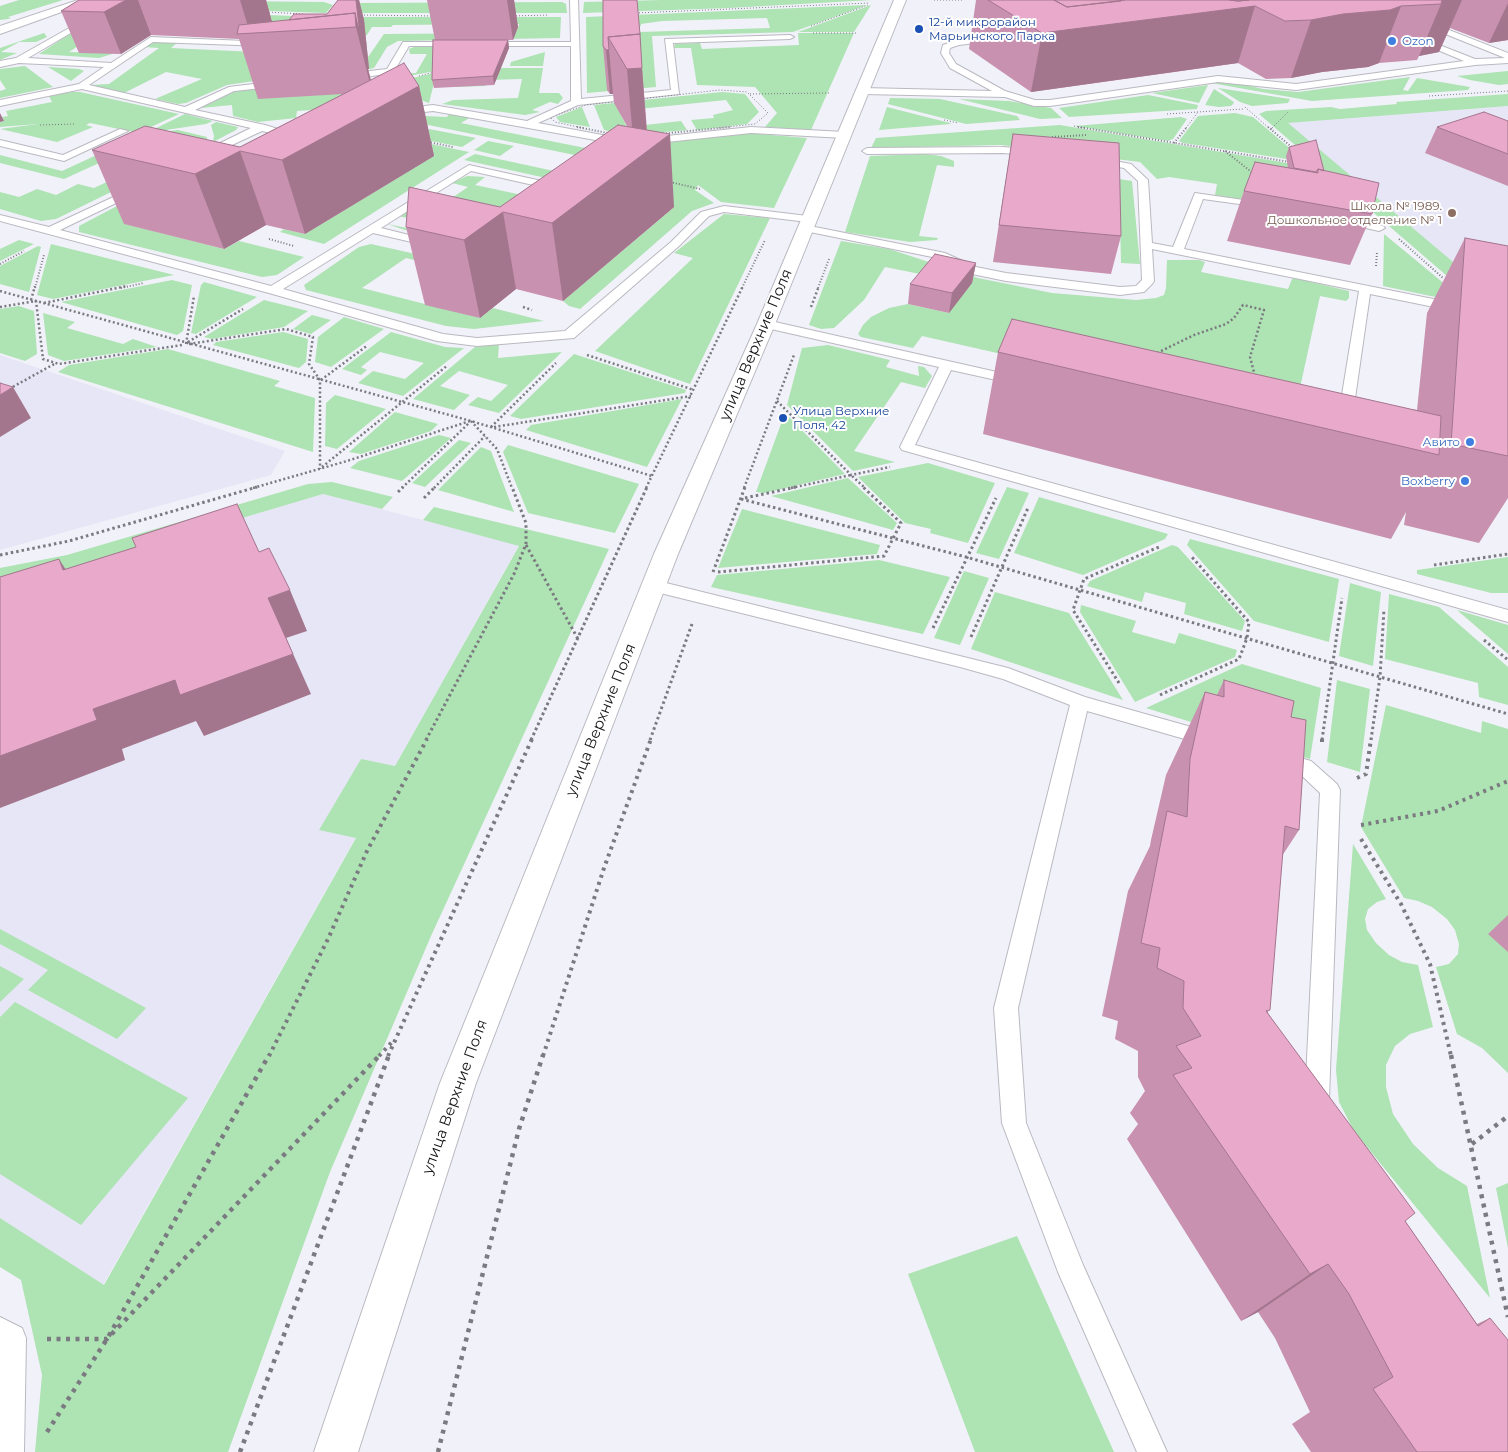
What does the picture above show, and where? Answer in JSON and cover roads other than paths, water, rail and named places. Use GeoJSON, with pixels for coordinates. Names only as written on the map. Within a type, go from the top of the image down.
{"type":"FeatureCollection","features":[{"type":"Feature","properties":{"kind":"street"},"geometry":{"type":"LineString","coordinates":[[0,30],[89,0]]}},
{"type":"Feature","properties":{"kind":"street","name":"улица Верхние Поля"},"geometry":{"type":"LineString","coordinates":[[336,1452],[458,1083],[654,586],[766,324],[806,223],[900,0]]}},
{"type":"Feature","properties":{"kind":"lane"},"geometry":{"type":"LineString","coordinates":[[574,0],[576,102]]}},
{"type":"Feature","properties":{"kind":"lane"},"geometry":{"type":"LineString","coordinates":[[1417,18],[1434,15]]}},
{"type":"Feature","properties":{"kind":"lane"},"geometry":{"type":"LineString","coordinates":[[1417,18],[1508,56]]}},
{"type":"Feature","properties":{"kind":"lane"},"geometry":{"type":"LineString","coordinates":[[19,60],[78,25]]}},
{"type":"Feature","properties":{"kind":"lane"},"geometry":{"type":"LineString","coordinates":[[1407,34],[1475,62]]}},
{"type":"Feature","properties":{"kind":"lane"},"geometry":{"type":"LineString","coordinates":[[1008,36],[958,43],[946,47],[945,53],[953,66],[1006,94],[1034,103],[1050,103],[1218,79],[1279,87],[1296,87],[1475,62],[1508,60]]}},
{"type":"Feature","properties":{"kind":"lane"},"geometry":{"type":"LineString","coordinates":[[528,124],[576,102],[676,92],[668,41],[790,37]]}},
{"type":"Feature","properties":{"kind":"lane"},"geometry":{"type":"LineString","coordinates":[[82,86],[150,38],[278,45]]}},
{"type":"Feature","properties":{"kind":"lane"},"geometry":{"type":"LineString","coordinates":[[338,78],[390,71],[406,44],[575,44]]}},
{"type":"Feature","properties":{"kind":"lane"},"geometry":{"type":"LineString","coordinates":[[0,64],[19,60],[110,65]]}},
{"type":"Feature","properties":{"kind":"lane"},"geometry":{"type":"LineString","coordinates":[[187,110],[232,89],[284,81]]}},
{"type":"Feature","properties":{"kind":"lane"},"geometry":{"type":"LineString","coordinates":[[0,103],[82,86],[304,138]]}},
{"type":"Feature","properties":{"kind":"lane"},"geometry":{"type":"LineString","coordinates":[[863,91],[1006,94]]}},
{"type":"Feature","properties":{"kind":"lane"},"geometry":{"type":"LineString","coordinates":[[392,113],[433,108],[629,143],[750,130],[844,136]]}},
{"type":"Feature","properties":{"kind":"lane"},"geometry":{"type":"LineString","coordinates":[[190,162],[259,128],[294,124]]}},
{"type":"Feature","properties":{"kind":"lane"},"geometry":{"type":"LineString","coordinates":[[0,143],[64,158],[123,131]]}},
{"type":"Feature","properties":{"kind":"lane"},"geometry":{"type":"LineString","coordinates":[[867,151],[1003,150],[1050,155]]}},
{"type":"Feature","properties":{"kind":"lane"},"geometry":{"type":"LineString","coordinates":[[0,218],[274,290],[442,338],[477,342],[569,335],[675,244],[705,214],[724,209],[806,223],[945,256],[972,270],[1006,277],[1120,291],[1140,289],[1148,281],[1143,180],[1127,166],[1078,158]]}},
{"type":"Feature","properties":{"kind":"lane"},"geometry":{"type":"LineString","coordinates":[[274,290],[469,168],[573,191]]}},
{"type":"Feature","properties":{"kind":"lane"},"geometry":{"type":"LineString","coordinates":[[48,232],[148,183]]}},
{"type":"Feature","properties":{"kind":"lane"},"geometry":{"type":"LineString","coordinates":[[1176,251],[1199,195],[1275,208]]}},
{"type":"Feature","properties":{"kind":"lane"},"geometry":{"type":"LineString","coordinates":[[1332,218],[1379,228]]}},
{"type":"Feature","properties":{"kind":"lane"},"geometry":{"type":"LineString","coordinates":[[372,229],[448,247]]}},
{"type":"Feature","properties":{"kind":"lane"},"geometry":{"type":"LineString","coordinates":[[1147,245],[1508,318]]}},
{"type":"Feature","properties":{"kind":"lane"},"geometry":{"type":"LineString","coordinates":[[1343,433],[1370,290]]}},
{"type":"Feature","properties":{"kind":"lane"},"geometry":{"type":"LineString","coordinates":[[766,324],[1031,384]]}},
{"type":"Feature","properties":{"kind":"lane"},"geometry":{"type":"LineString","coordinates":[[947,365],[907,447],[1508,616]]}},
{"type":"Feature","properties":{"kind":"lane"},"geometry":{"type":"LineString","coordinates":[[654,586],[921,650],[1008,674],[1080,702],[1227,744]]}},
{"type":"Feature","properties":{"kind":"lane"},"geometry":{"type":"LineString","coordinates":[[1080,702],[1006,1008],[1014,1123],[1072,1272],[1152,1452]]}},
{"type":"Feature","properties":{"kind":"lane"},"geometry":{"type":"LineString","coordinates":[[1256,752],[1304,766],[1330,790],[1317,1099],[1327,1122]]}},
{"type":"Feature","properties":{"kind":"lane"},"geometry":{"type":"LineString","coordinates":[[6,1335],[9,1452]]}},
{"type":"Feature","properties":{"kind":"place","name":"12-й микрорайон Марьинского Парка"},"geometry":{"type":"Point","coordinates":[919,29]}},
{"type":"Feature","properties":{"kind":"place","name":"Ozon"},"geometry":{"type":"Point","coordinates":[1392,41]}},
{"type":"Feature","properties":{"kind":"place","name":"Школа № 1989. Дошкольное отделение № 1"},"geometry":{"type":"Point","coordinates":[1452,213]}},
{"type":"Feature","properties":{"kind":"place","name":"Улица Верхние Поля, 42"},"geometry":{"type":"Point","coordinates":[783,418]}},
{"type":"Feature","properties":{"kind":"place","name":"Авито"},"geometry":{"type":"Point","coordinates":[1470,442]}},
{"type":"Feature","properties":{"kind":"place","name":"Boxberry"},"geometry":{"type":"Point","coordinates":[1465,481]}}]}
